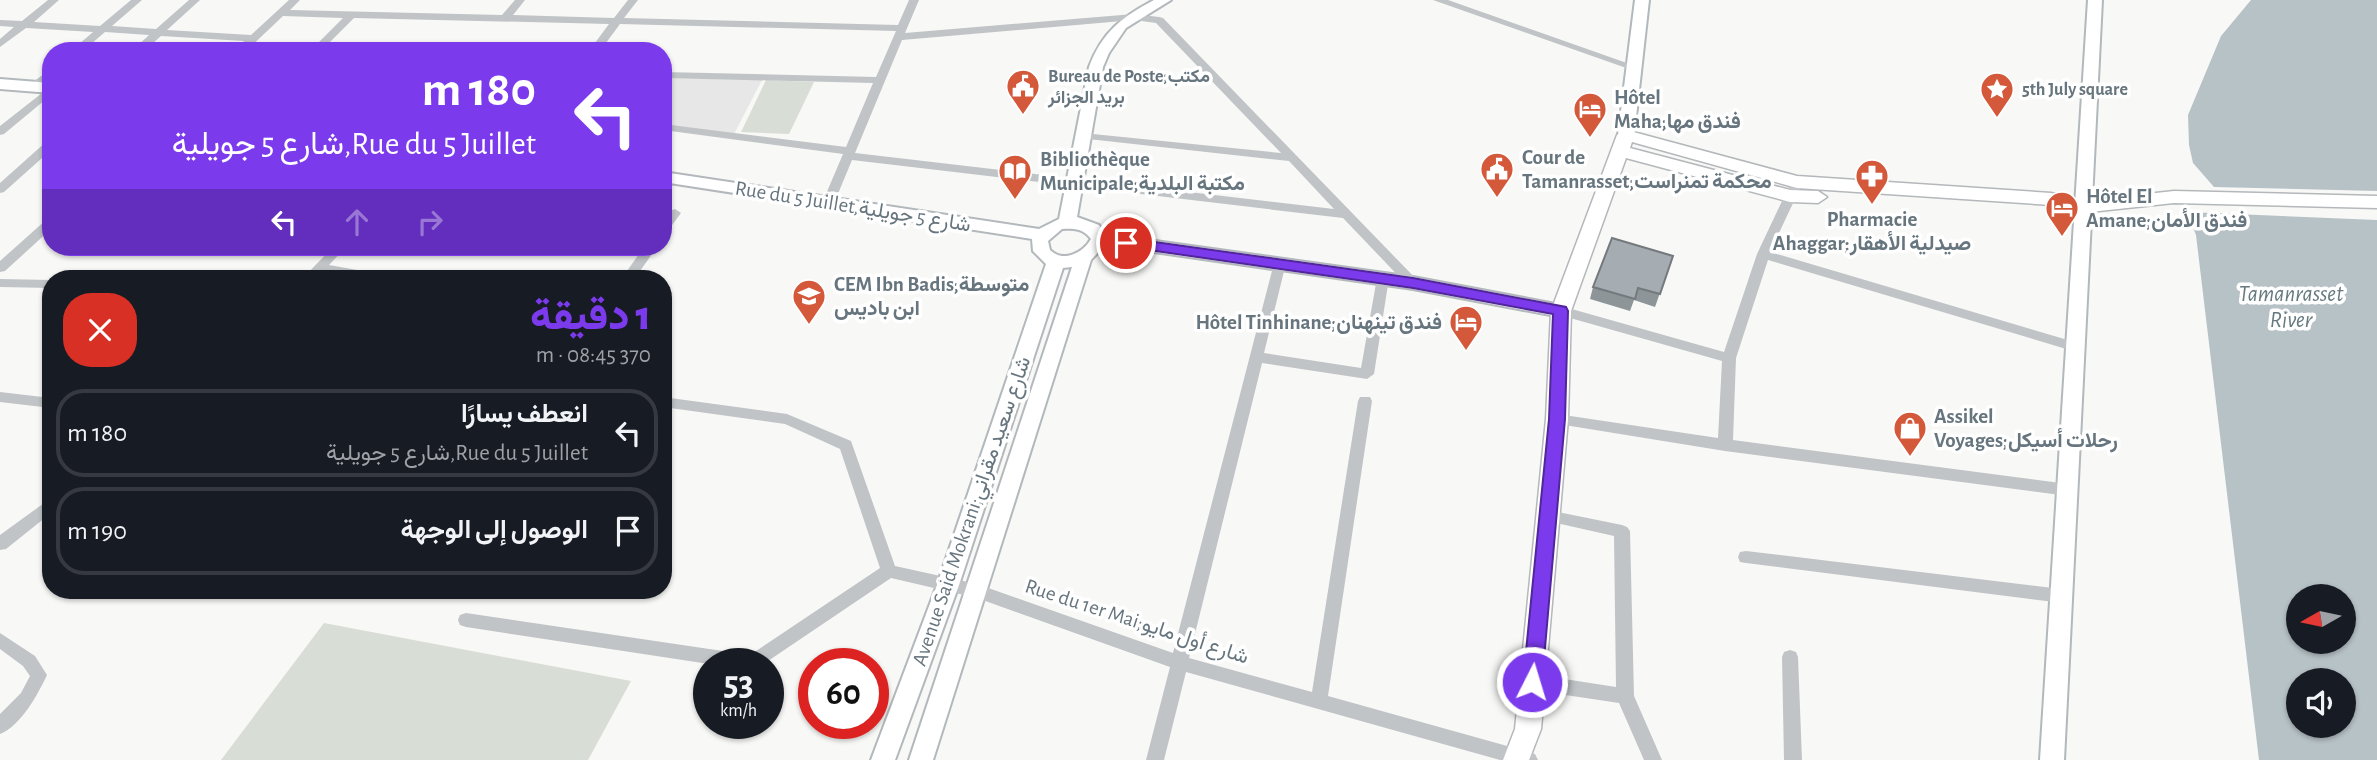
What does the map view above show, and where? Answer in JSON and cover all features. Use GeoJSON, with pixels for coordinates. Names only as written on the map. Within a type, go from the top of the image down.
{"type":"FeatureCollection","features":[{"type":"Feature","properties":{"kind":"main road"},"geometry":{"type":"LineString","coordinates":[[1521,759],[1528,729],[1557,419],[1561,311],[1623,143],[1794,189],[2051,211],[2174,197],[2377,202]]}},
{"type":"Feature","properties":{"kind":"street"},"geometry":{"type":"LineString","coordinates":[[0,44],[54,0]]}},
{"type":"Feature","properties":{"kind":"street"},"geometry":{"type":"LineString","coordinates":[[87,42],[137,0]]}},
{"type":"Feature","properties":{"kind":"street"},"geometry":{"type":"LineString","coordinates":[[147,42],[195,0]]}},
{"type":"Feature","properties":{"kind":"street"},"geometry":{"type":"LineString","coordinates":[[249,42],[295,0]]}},
{"type":"Feature","properties":{"kind":"street"},"geometry":{"type":"LineString","coordinates":[[503,20],[520,0]]}},
{"type":"Feature","properties":{"kind":"street"},"geometry":{"type":"LineString","coordinates":[[601,42],[633,0]]}},
{"type":"Feature","properties":{"kind":"street"},"geometry":{"type":"LineString","coordinates":[[829,201],[914,0]]}},
{"type":"Feature","properties":{"kind":"street"},"geometry":{"type":"LineString","coordinates":[[1067,223],[1096,67],[1103,44],[1112,31],[1164,0]]}},
{"type":"Feature","properties":{"kind":"street"},"geometry":{"type":"LineString","coordinates":[[1438,0],[1636,68]]}},
{"type":"Feature","properties":{"kind":"street"},"geometry":{"type":"LineString","coordinates":[[1623,143],[1636,68],[1642,0]]}},
{"type":"Feature","properties":{"kind":"street"},"geometry":{"type":"LineString","coordinates":[[2052,760],[2068,490],[2073,346],[2095,0]]}},
{"type":"Feature","properties":{"kind":"street"},"geometry":{"type":"LineString","coordinates":[[281,13],[901,33],[1134,17],[1159,20],[1413,283]]}},
{"type":"Feature","properties":{"kind":"street"},"geometry":{"type":"LineString","coordinates":[[324,42],[350,16]]}},
{"type":"Feature","properties":{"kind":"street"},"geometry":{"type":"LineString","coordinates":[[0,23],[254,38]]}},
{"type":"Feature","properties":{"kind":"street"},"geometry":{"type":"LineString","coordinates":[[672,75],[881,80]]}},
{"type":"Feature","properties":{"kind":"street"},"geometry":{"type":"LineString","coordinates":[[34,86],[42,79]]}},
{"type":"Feature","properties":{"kind":"street"},"geometry":{"type":"LineString","coordinates":[[0,85],[42,87]]}},
{"type":"Feature","properties":{"kind":"street"},"geometry":{"type":"LineString","coordinates":[[0,132],[42,96]]}},
{"type":"Feature","properties":{"kind":"street"},"geometry":{"type":"LineString","coordinates":[[672,128],[1074,183],[1345,214]]}},
{"type":"Feature","properties":{"kind":"street"},"geometry":{"type":"LineString","coordinates":[[1083,136],[1291,158]]}},
{"type":"Feature","properties":{"kind":"street"},"geometry":{"type":"LineString","coordinates":[[0,189],[42,152]]}},
{"type":"Feature","properties":{"kind":"street","name":"Rue du 5 Juillet,شارع 5 جويلية"},"geometry":{"type":"LineString","coordinates":[[672,178],[1042,234]]}},
{"type":"Feature","properties":{"kind":"street"},"geometry":{"type":"LineString","coordinates":[[1725,445],[1728,358],[1763,254],[1794,189]]}},
{"type":"Feature","properties":{"kind":"street"},"geometry":{"type":"LineString","coordinates":[[672,217],[675,213]]}},
{"type":"Feature","properties":{"kind":"street"},"geometry":{"type":"LineString","coordinates":[[1100,240],[1095,252],[1083,260],[1056,261],[1042,253],[1039,247],[1042,234],[1052,226],[1067,223],[1086,225],[1100,240],[1280,262],[1413,283],[1561,311],[1728,358]]}},
{"type":"Feature","properties":{"kind":"street"},"geometry":{"type":"LineString","coordinates":[[0,268],[42,230]]}},
{"type":"Feature","properties":{"kind":"street"},"geometry":{"type":"LineString","coordinates":[[1763,254],[2073,346]]}},
{"type":"Feature","properties":{"kind":"street"},"geometry":{"type":"LineString","coordinates":[[315,270],[330,256]]}},
{"type":"Feature","properties":{"kind":"street","name":"Avenue Said Mokrani;شارع سعيد مقراني"},"geometry":{"type":"LineString","coordinates":[[921,760],[1083,260]]}},
{"type":"Feature","properties":{"kind":"street","name":"Avenue Said Mokrani;شارع سعيد مقراني"},"geometry":{"type":"LineString","coordinates":[[883,760],[948,585],[1056,261]]}},
{"type":"Feature","properties":{"kind":"street"},"geometry":{"type":"LineString","coordinates":[[1155,760],[1280,262]]}},
{"type":"Feature","properties":{"kind":"street"},"geometry":{"type":"LineString","coordinates":[[1256,357],[1367,374],[1383,278]]}},
{"type":"Feature","properties":{"kind":"street"},"geometry":{"type":"LineString","coordinates":[[0,283],[42,284]]}},
{"type":"Feature","properties":{"kind":"street"},"geometry":{"type":"LineString","coordinates":[[0,397],[42,402]]}},
{"type":"Feature","properties":{"kind":"street"},"geometry":{"type":"LineString","coordinates":[[1320,700],[1365,401]]}},
{"type":"Feature","properties":{"kind":"street"},"geometry":{"type":"LineString","coordinates":[[672,403],[787,419],[846,444],[889,571],[774,648]]}},
{"type":"Feature","properties":{"kind":"street"},"geometry":{"type":"LineString","coordinates":[[1557,419],[1725,445],[2068,490]]}},
{"type":"Feature","properties":{"kind":"street"},"geometry":{"type":"LineString","coordinates":[[0,544],[42,511]]}},
{"type":"Feature","properties":{"kind":"street"},"geometry":{"type":"LineString","coordinates":[[1548,516],[1622,531],[1625,696],[1653,760]]}},
{"type":"Feature","properties":{"kind":"street"},"geometry":{"type":"LineString","coordinates":[[1746,557],[2062,596]]}},
{"type":"Feature","properties":{"kind":"street","name":"Rue du 1er Mai;شارع أول مايو"},"geometry":{"type":"LineString","coordinates":[[889,571],[977,591],[1180,663],[1320,700],[1521,759]]}},
{"type":"Feature","properties":{"kind":"street"},"geometry":{"type":"LineString","coordinates":[[466,620],[693,654]]}},
{"type":"Feature","properties":{"kind":"street"},"geometry":{"type":"LineString","coordinates":[[0,640],[29,661],[39,675],[27,698],[0,726]]}},
{"type":"Feature","properties":{"kind":"street"},"geometry":{"type":"LineString","coordinates":[[1790,657],[1793,760]]}},
{"type":"Feature","properties":{"kind":"street"},"geometry":{"type":"LineString","coordinates":[[1532,682],[1625,696]]}},
{"type":"Feature","properties":{"kind":"shaded area"},"geometry":{"type":"Polygon","coordinates":[[[672,78],[762,80],[734,134],[672,126],[672,78]]]}},
{"type":"Feature","properties":{"kind":"shaded area"},"geometry":{"type":"Polygon","coordinates":[[[766,80],[814,82],[789,134],[741,132],[766,80]]]}},
{"type":"Feature","properties":{"kind":"shaded area"},"geometry":{"type":"Polygon","coordinates":[[[324,623],[631,681],[588,760],[221,760],[324,623]]]}},
{"type":"Feature","properties":{"kind":"water"},"geometry":{"type":"Polygon","coordinates":[[[2251,0],[2377,0],[2377,191],[2214,187],[2193,163],[2189,145],[2188,115],[2221,36],[2251,0]]]}},
{"type":"Feature","properties":{"kind":"water","name":"Tamanrasset River"},"geometry":{"type":"Polygon","coordinates":[[[2187,212],[2377,220],[2377,760],[2259,760],[2196,235],[2187,212]]]}},
{"type":"Feature","properties":{"kind":"building"},"geometry":{"type":"Polygon","coordinates":[[[1612,238],[1673,256],[1660,294],[1638,288],[1635,299],[1593,287],[1612,238]]]}},
{"type":"Feature","properties":{"kind":"place","name":"Bureau de Poste;مكتب بريد الجزائر"},"geometry":{"type":"Point","coordinates":[1023,116]}},
{"type":"Feature","properties":{"kind":"place","name":"5th July square"},"geometry":{"type":"Point","coordinates":[1997,119]}},
{"type":"Feature","properties":{"kind":"place","name":"Hôtel Maha;فندق مها"},"geometry":{"type":"Point","coordinates":[1590,139]}},
{"type":"Feature","properties":{"kind":"place","name":"Cour de Tamanrasset;محكمة تمنراست"},"geometry":{"type":"Point","coordinates":[1497,199]}},
{"type":"Feature","properties":{"kind":"place","name":"Bibliothèque Municipale;مكتبة البلدية"},"geometry":{"type":"Point","coordinates":[1015,201]}},
{"type":"Feature","properties":{"kind":"place","name":"Pharmacie Ahaggar;صيدلية الأهقار"},"geometry":{"type":"Point","coordinates":[1872,206]}},
{"type":"Feature","properties":{"kind":"place","name":"Hôtel El Amane;فندق الأمان"},"geometry":{"type":"Point","coordinates":[2062,238]}},
{"type":"Feature","properties":{"kind":"place","name":"CEM Ibn Badis;متوسطة ابن باديس"},"geometry":{"type":"Point","coordinates":[809,326]}},
{"type":"Feature","properties":{"kind":"place","name":"Hôtel Tinhinane;فندق تينهنان"},"geometry":{"type":"Point","coordinates":[1466,352]}},
{"type":"Feature","properties":{"kind":"place","name":"Assikel Voyages;رحلات أسيكل"},"geometry":{"type":"Point","coordinates":[1910,458]}},
{"type":"Feature","properties":{"kind":"route"},"geometry":{"type":"LineString","coordinates":[[1126,243],[1280,262],[1413,283],[1561,311],[1557,419],[1532,682]]}}]}
